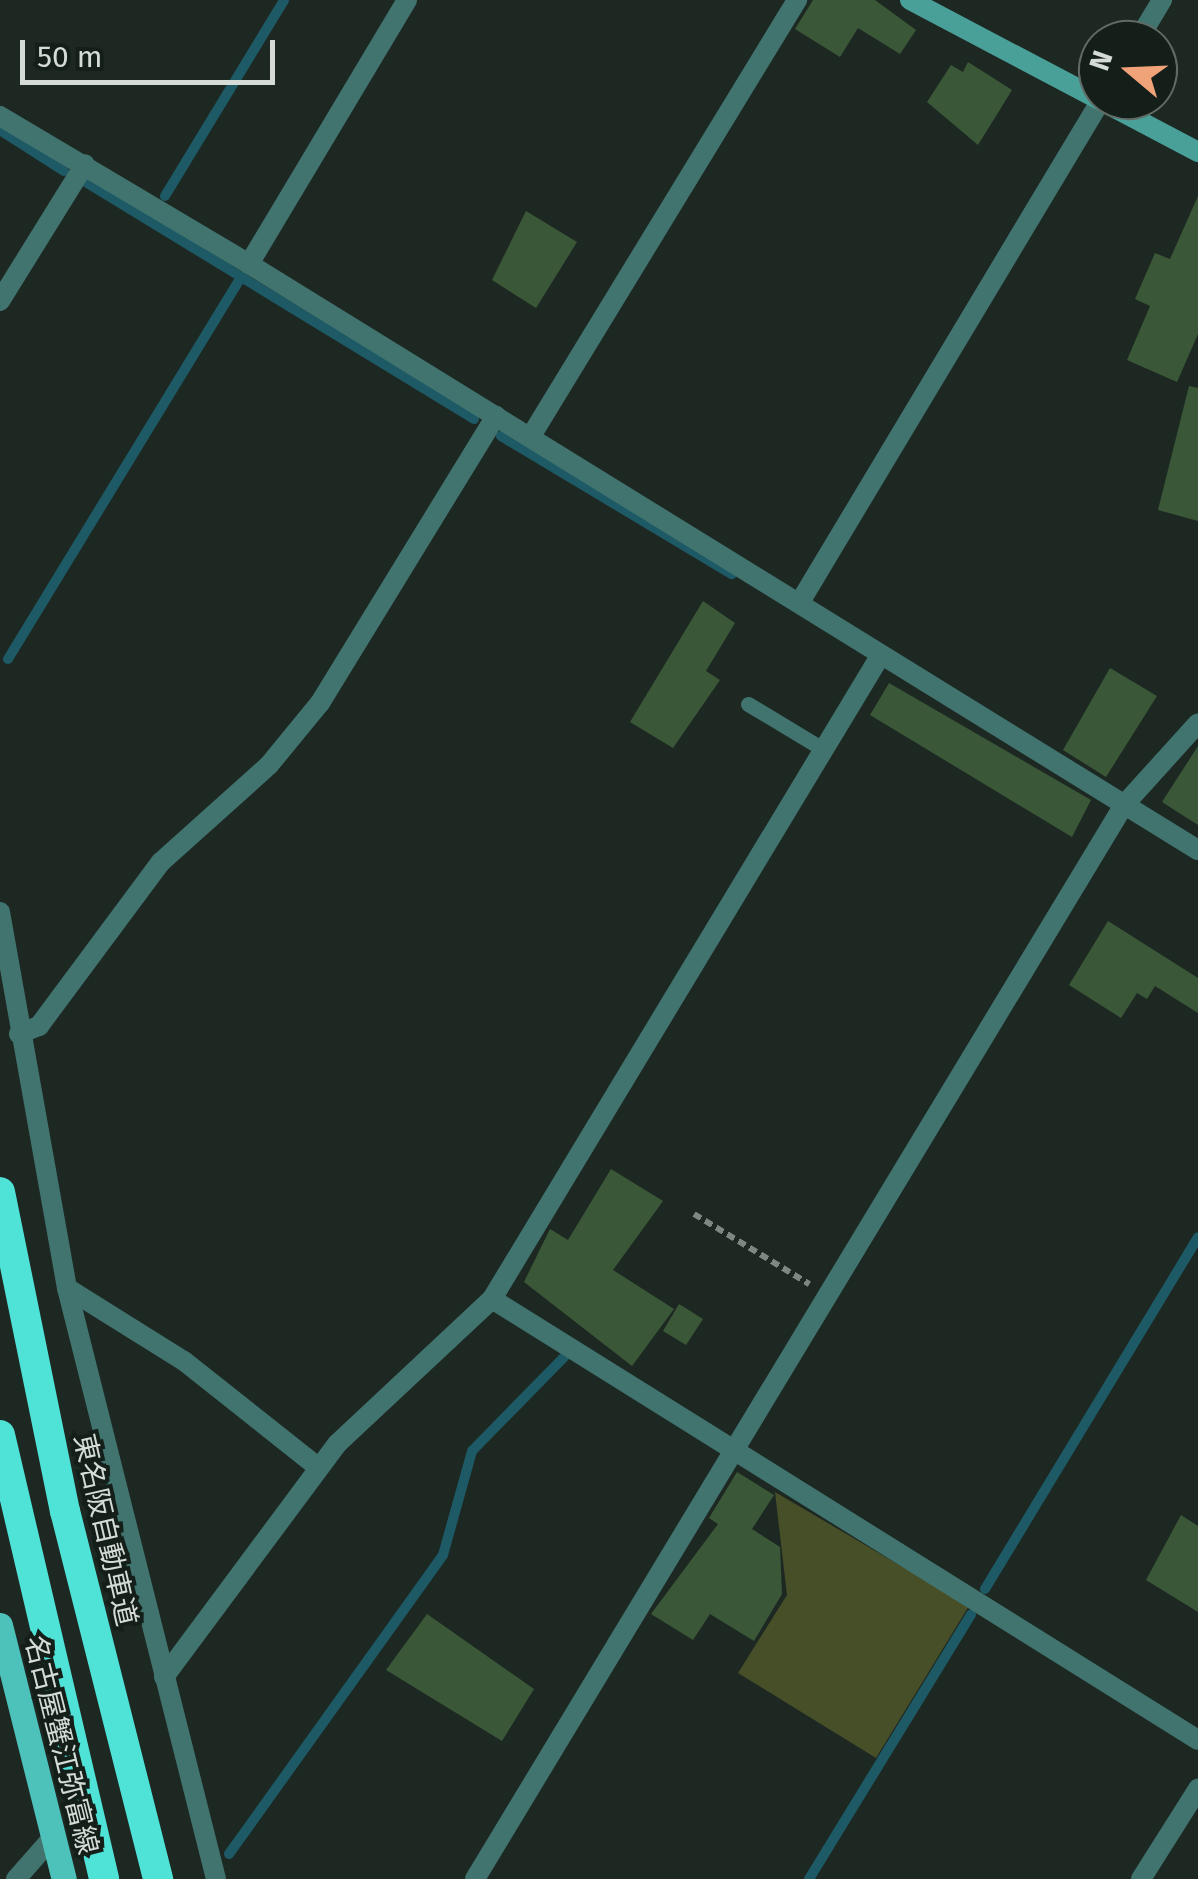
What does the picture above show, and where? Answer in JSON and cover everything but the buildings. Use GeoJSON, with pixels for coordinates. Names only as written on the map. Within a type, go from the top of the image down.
{"type":"FeatureCollection","features":[{"type":"Feature","properties":{"kind":"highway","name":"東名阪自動車道"},"geometry":{"type":"LineString","coordinates":[[0,1192],[65,1511],[158,1879]]}},
{"type":"Feature","properties":{"kind":"highway"},"geometry":{"type":"LineString","coordinates":[[0,1434],[104,1879]]}},
{"type":"Feature","properties":{"kind":"main road","name":"名古屋蟹江弥富線"},"geometry":{"type":"LineString","coordinates":[[0,1624],[64,1879]]}},
{"type":"Feature","properties":{"kind":"street"},"geometry":{"type":"LineString","coordinates":[[249,264],[407,0]]}},
{"type":"Feature","properties":{"kind":"street"},"geometry":{"type":"LineString","coordinates":[[530,436],[797,0]]}},
{"type":"Feature","properties":{"kind":"street"},"geometry":{"type":"LineString","coordinates":[[910,0],[1078,90]]}},
{"type":"Feature","properties":{"kind":"street"},"geometry":{"type":"LineString","coordinates":[[0,116],[530,436],[800,602],[879,658],[1198,850]]}},
{"type":"Feature","properties":{"kind":"street"},"geometry":{"type":"LineString","coordinates":[[800,602],[1089,120]]}},
{"type":"Feature","properties":{"kind":"street"},"geometry":{"type":"LineString","coordinates":[[1135,120],[1198,152]]}},
{"type":"Feature","properties":{"kind":"street"},"geometry":{"type":"LineString","coordinates":[[0,301],[85,164]]}},
{"type":"Feature","properties":{"kind":"street"},"geometry":{"type":"LineString","coordinates":[[19,1034],[39,1026],[160,862],[268,765],[320,703],[496,416]]}},
{"type":"Feature","properties":{"kind":"street"},"geometry":{"type":"LineString","coordinates":[[164,1677],[319,1468],[492,1298],[879,658]]}},
{"type":"Feature","properties":{"kind":"street"},"geometry":{"type":"LineString","coordinates":[[475,1879],[1124,805],[1198,723]]}},
{"type":"Feature","properties":{"kind":"street"},"geometry":{"type":"LineString","coordinates":[[0,912],[67,1288],[216,1879]]}},
{"type":"Feature","properties":{"kind":"street"},"geometry":{"type":"LineString","coordinates":[[67,1288],[184,1361],[319,1468]]}},
{"type":"Feature","properties":{"kind":"street"},"geometry":{"type":"LineString","coordinates":[[492,1298],[1198,1740]]}},
{"type":"Feature","properties":{"kind":"street"},"geometry":{"type":"LineString","coordinates":[[1141,1879],[1198,1789]]}},
{"type":"Feature","properties":{"kind":"street"},"geometry":{"type":"LineString","coordinates":[[16,1879],[52,1837]]}},
{"type":"Feature","properties":{"kind":"lane"},"geometry":{"type":"LineString","coordinates":[[748,704],[823,749]]}},
{"type":"Feature","properties":{"kind":"path"},"geometry":{"type":"LineString","coordinates":[[694,1214],[827,1295]]}},
{"type":"Feature","properties":{"kind":"green space"},"geometry":{"type":"Polygon","coordinates":[[[775,1492],[969,1606],[876,1758],[738,1673],[787,1595],[775,1492]]]}},
{"type":"Feature","properties":{"kind":"waterway"},"geometry":{"type":"LineString","coordinates":[[165,196],[284,0]]}},
{"type":"Feature","properties":{"kind":"waterway"},"geometry":{"type":"LineString","coordinates":[[0,130],[64,171]]}},
{"type":"Feature","properties":{"kind":"waterway"},"geometry":{"type":"LineString","coordinates":[[84,181],[474,419]]}},
{"type":"Feature","properties":{"kind":"waterway"},"geometry":{"type":"LineString","coordinates":[[8,659],[241,277]]}},
{"type":"Feature","properties":{"kind":"waterway"},"geometry":{"type":"LineString","coordinates":[[501,436],[732,574]]}},
{"type":"Feature","properties":{"kind":"waterway"},"geometry":{"type":"LineString","coordinates":[[985,1589],[1198,1237]]}},
{"type":"Feature","properties":{"kind":"waterway"},"geometry":{"type":"LineString","coordinates":[[229,1854],[443,1555],[472,1451],[564,1357]]}},
{"type":"Feature","properties":{"kind":"waterway"},"geometry":{"type":"LineString","coordinates":[[809,1879],[971,1615]]}}]}
